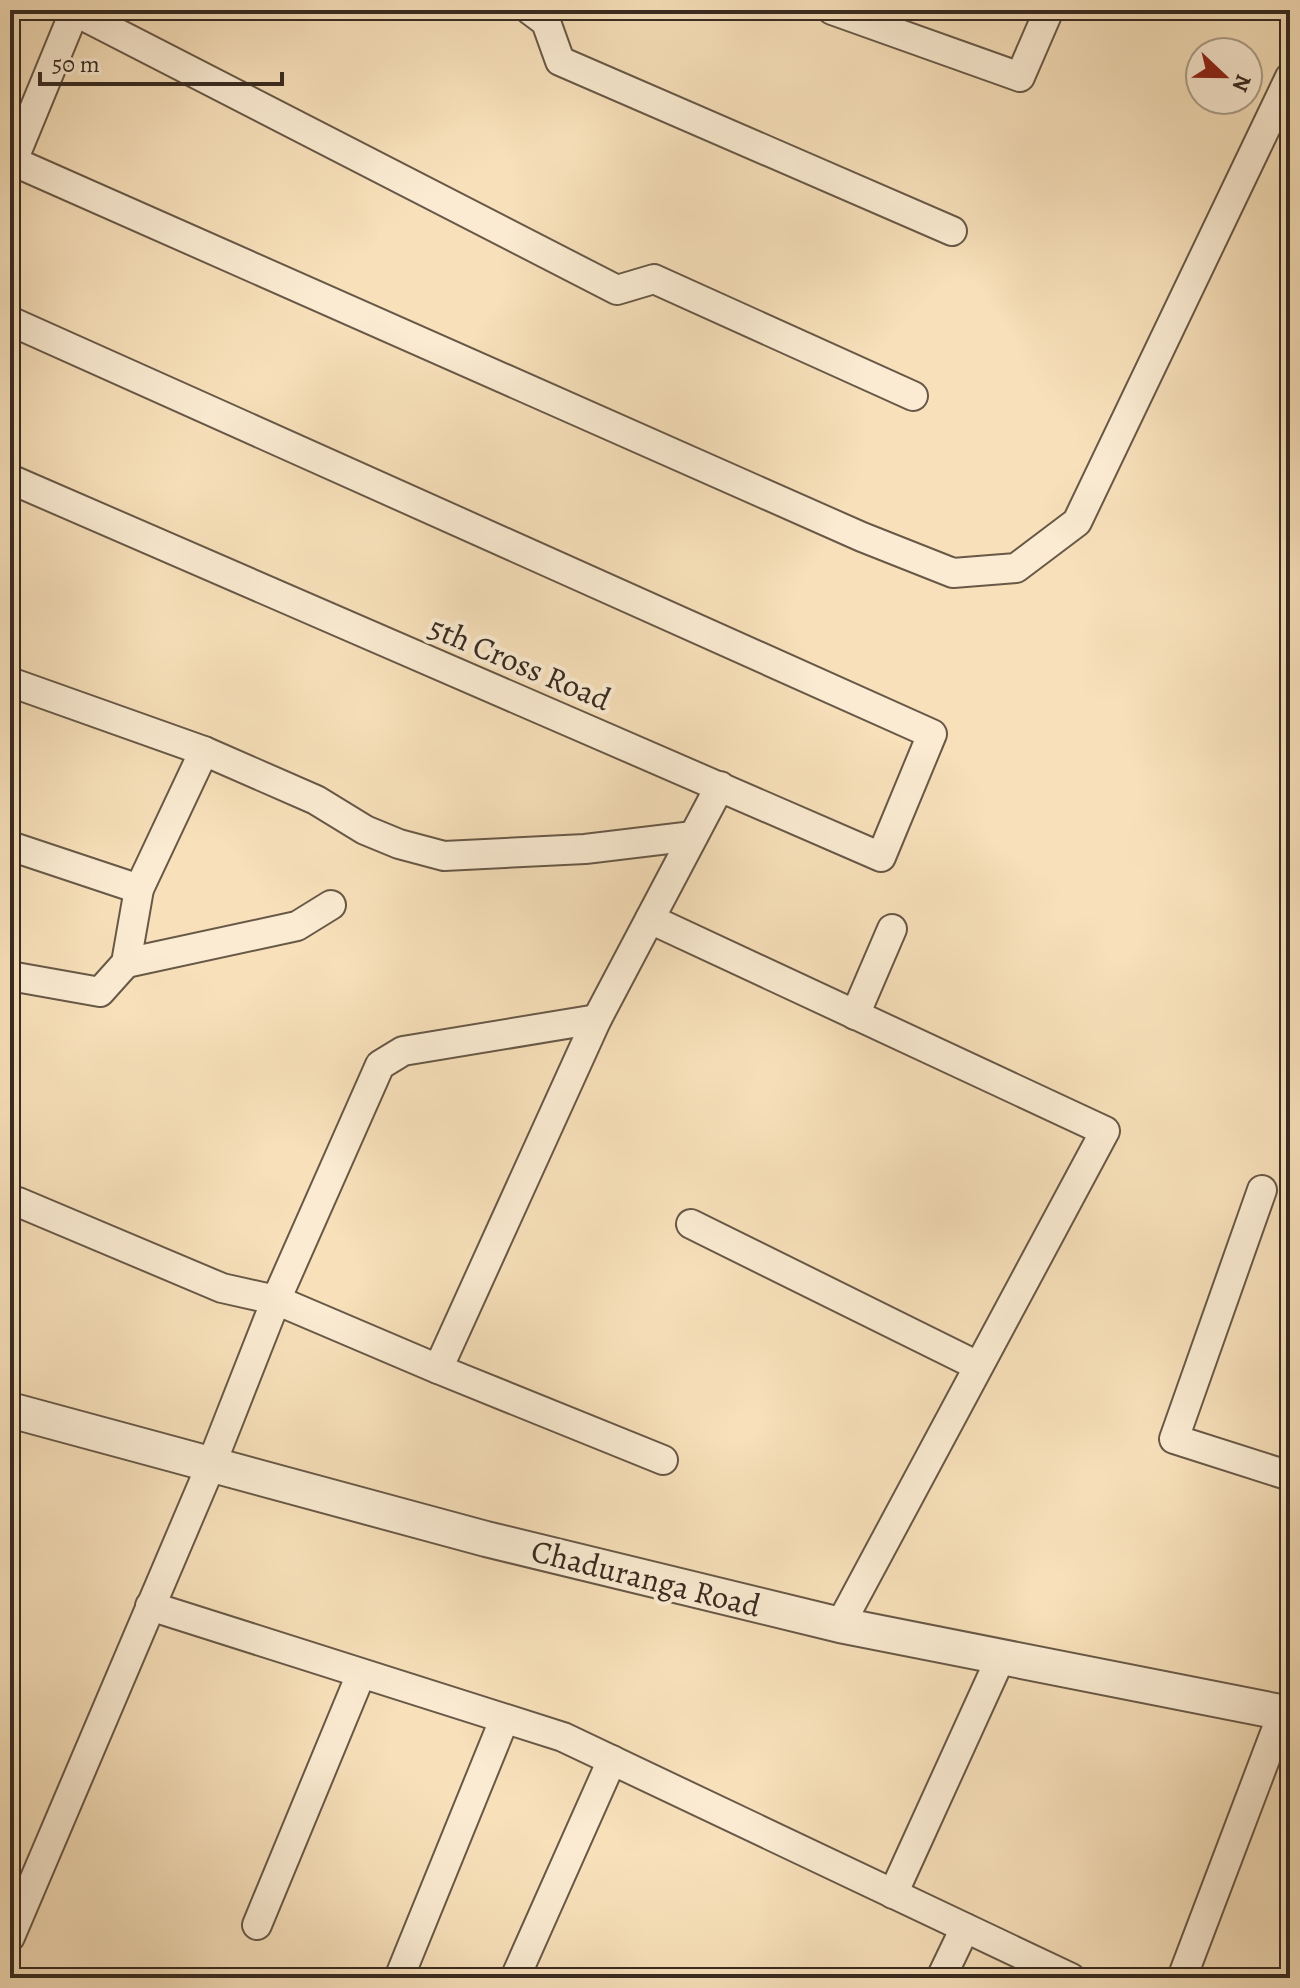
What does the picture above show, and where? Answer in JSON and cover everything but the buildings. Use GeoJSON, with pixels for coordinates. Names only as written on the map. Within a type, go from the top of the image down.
{"type":"FeatureCollection","features":[{"type":"Feature","properties":{"kind":"street"},"geometry":{"type":"LineString","coordinates":[[913,396],[654,279],[617,290],[74,10],[11,163],[862,537],[953,573],[1016,568],[1077,522],[1290,77]]}},
{"type":"Feature","properties":{"kind":"street"},"geometry":{"type":"LineString","coordinates":[[530,10],[546,22],[560,61],[952,231]]}},
{"type":"Feature","properties":{"kind":"street"},"geometry":{"type":"LineString","coordinates":[[832,10],[1020,77],[1049,10]]}},
{"type":"Feature","properties":{"kind":"street","name":"5th Cross Road"},"geometry":{"type":"LineString","coordinates":[[10,321],[932,734],[881,857],[10,479]]}},
{"type":"Feature","properties":{"kind":"street"},"geometry":{"type":"LineString","coordinates":[[10,682],[204,751],[316,800],[365,830],[399,844],[444,856],[585,849],[693,836]]}},
{"type":"Feature","properties":{"kind":"street"},"geometry":{"type":"LineString","coordinates":[[10,976],[100,992],[126,963],[139,889],[204,751]]}},
{"type":"Feature","properties":{"kind":"street"},"geometry":{"type":"LineString","coordinates":[[438,1369],[597,1019],[720,786]]}},
{"type":"Feature","properties":{"kind":"street"},"geometry":{"type":"LineString","coordinates":[[10,846],[139,889]]}},
{"type":"Feature","properties":{"kind":"street"},"geometry":{"type":"LineString","coordinates":[[126,963],[297,926],[331,905]]}},
{"type":"Feature","properties":{"kind":"street"},"geometry":{"type":"LineString","coordinates":[[650,919],[1105,1131],[840,1625]]}},
{"type":"Feature","properties":{"kind":"street"},"geometry":{"type":"LineString","coordinates":[[855,1015],[892,929]]}},
{"type":"Feature","properties":{"kind":"street"},"geometry":{"type":"LineString","coordinates":[[10,1937],[211,1465],[276,1300],[380,1065],[403,1051],[597,1019]]}},
{"type":"Feature","properties":{"kind":"street"},"geometry":{"type":"LineString","coordinates":[[1262,1190],[1174,1439],[1290,1476]]}},
{"type":"Feature","properties":{"kind":"street"},"geometry":{"type":"LineString","coordinates":[[18,1202],[222,1288],[276,1300],[663,1460]]}},
{"type":"Feature","properties":{"kind":"street"},"geometry":{"type":"LineString","coordinates":[[691,1224],[978,1366]]}},
{"type":"Feature","properties":{"kind":"street","name":"Chaduranga Road"},"geometry":{"type":"LineString","coordinates":[[10,1410],[486,1539],[840,1625],[1287,1713]]}},
{"type":"Feature","properties":{"kind":"street"},"geometry":{"type":"LineString","coordinates":[[150,1606],[563,1737],[1071,1978]]}},
{"type":"Feature","properties":{"kind":"street"},"geometry":{"type":"LineString","coordinates":[[893,1894],[1001,1657]]}},
{"type":"Feature","properties":{"kind":"street"},"geometry":{"type":"LineString","coordinates":[[257,1925],[361,1674]]}},
{"type":"Feature","properties":{"kind":"street"},"geometry":{"type":"LineString","coordinates":[[1182,1978],[1287,1713]]}},
{"type":"Feature","properties":{"kind":"street"},"geometry":{"type":"LineString","coordinates":[[399,1978],[504,1720]]}},
{"type":"Feature","properties":{"kind":"street"},"geometry":{"type":"LineString","coordinates":[[515,1978],[612,1760]]}},
{"type":"Feature","properties":{"kind":"street"},"geometry":{"type":"LineString","coordinates":[[941,1978],[965,1928]]}}]}
